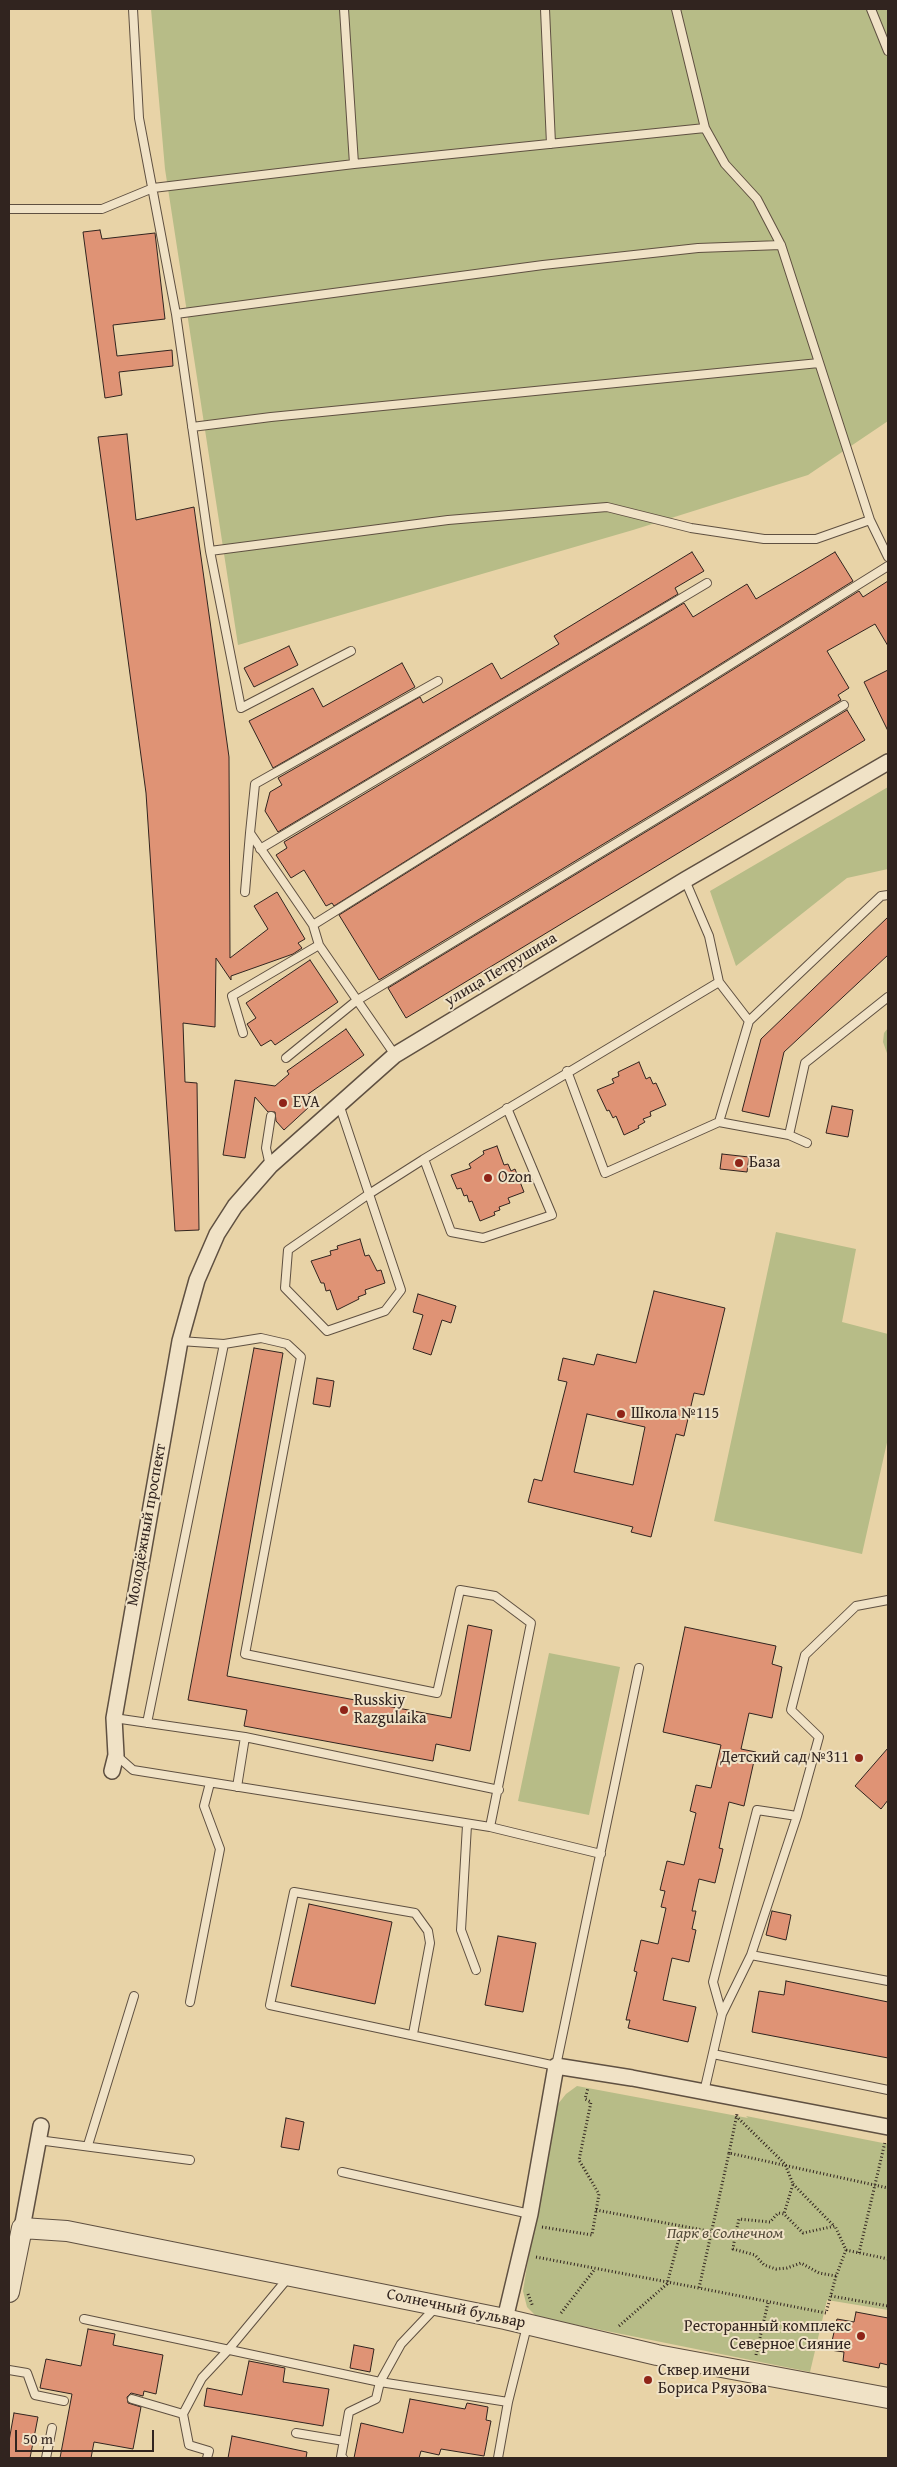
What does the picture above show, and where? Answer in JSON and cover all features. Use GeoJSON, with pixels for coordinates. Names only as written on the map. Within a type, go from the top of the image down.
{"type":"FeatureCollection","features":[{"type":"Feature","properties":{"kind":"street","name":"улица Петрушина"},"geometry":{"type":"LineString","coordinates":[[197,1280],[217,1234],[235,1206],[270,1166],[395,1055],[685,880],[888,762]]}},
{"type":"Feature","properties":{"kind":"street","name":"Молодёжный проспект"},"geometry":{"type":"LineString","coordinates":[[112,1771],[116,1756],[114,1718],[180,1341],[197,1280]]}},
{"type":"Feature","properties":{"kind":"street"},"geometry":{"type":"LineString","coordinates":[[505,2319],[533,2220],[556,2066],[704,2092],[887,2132]]}},
{"type":"Feature","properties":{"kind":"street"},"geometry":{"type":"LineString","coordinates":[[9,2292],[39,2133]]}},
{"type":"Feature","properties":{"kind":"street","name":"Солнечный бульвар"},"geometry":{"type":"LineString","coordinates":[[22,2228],[67,2231],[505,2319],[532,2318],[657,2355],[888,2398]]}},
{"type":"Feature","properties":{"kind":"lane"},"geometry":{"type":"LineString","coordinates":[[133,9],[139,118],[176,314],[210,551],[241,708],[352,651]]}},
{"type":"Feature","properties":{"kind":"lane"},"geometry":{"type":"LineString","coordinates":[[344,9],[354,164]]}},
{"type":"Feature","properties":{"kind":"lane"},"geometry":{"type":"LineString","coordinates":[[545,9],[551,144]]}},
{"type":"Feature","properties":{"kind":"lane"},"geometry":{"type":"LineString","coordinates":[[676,9],[706,128],[725,164],[757,199],[781,245],[870,520],[888,557]]}},
{"type":"Feature","properties":{"kind":"lane"},"geometry":{"type":"LineString","coordinates":[[871,9],[888,51]]}},
{"type":"Feature","properties":{"kind":"lane"},"geometry":{"type":"LineString","coordinates":[[9,209],[102,209],[153,188],[354,164],[706,128]]}},
{"type":"Feature","properties":{"kind":"lane"},"geometry":{"type":"LineString","coordinates":[[176,314],[553,264],[698,248],[781,245]]}},
{"type":"Feature","properties":{"kind":"lane"},"geometry":{"type":"LineString","coordinates":[[192,427],[271,416],[819,363]]}},
{"type":"Feature","properties":{"kind":"lane"},"geometry":{"type":"LineString","coordinates":[[210,551],[448,520],[607,507],[691,528],[764,539],[816,539],[870,520]]}},
{"type":"Feature","properties":{"kind":"lane"},"geometry":{"type":"LineString","coordinates":[[313,925],[888,566]]}},
{"type":"Feature","properties":{"kind":"lane"},"geometry":{"type":"LineString","coordinates":[[260,849],[707,583]]}},
{"type":"Feature","properties":{"kind":"lane"},"geometry":{"type":"LineString","coordinates":[[245,892],[255,784],[438,681]]}},
{"type":"Feature","properties":{"kind":"lane"},"geometry":{"type":"LineString","coordinates":[[286,1058],[356,1001],[844,706]]}},
{"type":"Feature","properties":{"kind":"lane"},"geometry":{"type":"LineString","coordinates":[[250,833],[313,925],[319,944],[356,1001],[395,1055]]}},
{"type":"Feature","properties":{"kind":"lane"},"geometry":{"type":"LineString","coordinates":[[685,880],[709,936],[719,982],[749,1021]]}},
{"type":"Feature","properties":{"kind":"lane"},"geometry":{"type":"LineString","coordinates":[[719,1122],[749,1021],[881,896],[888,895]]}},
{"type":"Feature","properties":{"kind":"lane"},"geometry":{"type":"LineString","coordinates":[[243,1033],[232,996],[319,944]]}},
{"type":"Feature","properties":{"kind":"lane"},"geometry":{"type":"LineString","coordinates":[[339,1103],[369,1194],[401,1290],[385,1311],[327,1331],[285,1288],[288,1250],[369,1194],[424,1159],[567,1071],[719,982]]}},
{"type":"Feature","properties":{"kind":"lane"},"geometry":{"type":"LineString","coordinates":[[789,1135],[805,1063],[888,997]]}},
{"type":"Feature","properties":{"kind":"lane"},"geometry":{"type":"LineString","coordinates":[[567,1071],[604,1173],[719,1122],[789,1135],[807,1143]]}},
{"type":"Feature","properties":{"kind":"lane"},"geometry":{"type":"LineString","coordinates":[[424,1159],[451,1232],[483,1238],[552,1215],[507,1108]]}},
{"type":"Feature","properties":{"kind":"lane"},"geometry":{"type":"LineString","coordinates":[[270,1166],[266,1148],[272,1116]]}},
{"type":"Feature","properties":{"kind":"lane"},"geometry":{"type":"LineString","coordinates":[[180,1341],[224,1344],[261,1338],[287,1344],[300,1357],[245,1654],[437,1693],[460,1590],[495,1596],[531,1623],[499,1790],[490,1827]]}},
{"type":"Feature","properties":{"kind":"lane"},"geometry":{"type":"LineString","coordinates":[[147,1723],[224,1344]]}},
{"type":"Feature","properties":{"kind":"lane"},"geometry":{"type":"LineString","coordinates":[[704,2092],[722,2014],[751,1955],[797,1816],[819,1737],[791,1710],[805,1655],[856,1606],[888,1600]]}},
{"type":"Feature","properties":{"kind":"lane"},"geometry":{"type":"LineString","coordinates":[[413,2034],[430,1943],[428,1930],[415,1912],[294,1892],[270,2005],[556,2066],[639,1668]]}},
{"type":"Feature","properties":{"kind":"lane"},"geometry":{"type":"LineString","coordinates":[[114,1718],[245,1737],[499,1790]]}},
{"type":"Feature","properties":{"kind":"lane"},"geometry":{"type":"LineString","coordinates":[[237,1787],[245,1737]]}},
{"type":"Feature","properties":{"kind":"lane"},"geometry":{"type":"LineString","coordinates":[[116,1756],[133,1770],[467,1825],[490,1827],[601,1854]]}},
{"type":"Feature","properties":{"kind":"lane"},"geometry":{"type":"LineString","coordinates":[[190,2002],[220,1849],[204,1806],[210,1783]]}},
{"type":"Feature","properties":{"kind":"lane"},"geometry":{"type":"LineString","coordinates":[[722,2014],[713,1982],[757,1810],[797,1816]]}},
{"type":"Feature","properties":{"kind":"lane"},"geometry":{"type":"LineString","coordinates":[[467,1825],[461,1930],[476,1970]]}},
{"type":"Feature","properties":{"kind":"lane"},"geometry":{"type":"LineString","coordinates":[[751,1955],[888,1982]]}},
{"type":"Feature","properties":{"kind":"lane"},"geometry":{"type":"LineString","coordinates":[[88,2145],[134,1996]]}},
{"type":"Feature","properties":{"kind":"lane"},"geometry":{"type":"LineString","coordinates":[[713,2054],[888,2090]]}},
{"type":"Feature","properties":{"kind":"lane"},"geometry":{"type":"LineString","coordinates":[[39,2133],[88,2145],[190,2160]]}},
{"type":"Feature","properties":{"kind":"lane"},"geometry":{"type":"LineString","coordinates":[[342,2172],[533,2220]]}},
{"type":"Feature","properties":{"kind":"lane"},"geometry":{"type":"LineString","coordinates":[[207,2458],[209,2450],[190,2445],[183,2414],[202,2378],[290,2276]]}},
{"type":"Feature","properties":{"kind":"lane"},"geometry":{"type":"LineString","coordinates":[[343,2458],[341,2457],[349,2412],[376,2399],[380,2382],[401,2344],[438,2305]]}},
{"type":"Feature","properties":{"kind":"lane"},"geometry":{"type":"LineString","coordinates":[[498,2458],[508,2402],[532,2318]]}},
{"type":"Feature","properties":{"kind":"lane"},"geometry":{"type":"LineString","coordinates":[[84,2319],[380,2382],[508,2402]]}},
{"type":"Feature","properties":{"kind":"lane"},"geometry":{"type":"LineString","coordinates":[[9,2370],[27,2373],[35,2395],[64,2401]]}},
{"type":"Feature","properties":{"kind":"lane"},"geometry":{"type":"LineString","coordinates":[[132,2399],[183,2414]]}},
{"type":"Feature","properties":{"kind":"lane"},"geometry":{"type":"LineString","coordinates":[[46,2458],[52,2428]]}},
{"type":"Feature","properties":{"kind":"lane"},"geometry":{"type":"LineString","coordinates":[[296,2433],[344,2441]]}},
{"type":"Feature","properties":{"kind":"path"},"geometry":{"type":"LineString","coordinates":[[533,2220],[592,2235],[599,2194],[579,2160],[590,2102],[586,2099],[589,2084],[581,2084]]}},
{"type":"Feature","properties":{"kind":"path"},"geometry":{"type":"LineString","coordinates":[[531,2256],[667,2284],[699,2288],[826,2313],[836,2276],[846,2250],[834,2226],[793,2184],[785,2164],[736,2116]]}},
{"type":"Feature","properties":{"kind":"path"},"geometry":{"type":"LineString","coordinates":[[859,2253],[887,2132]]}},
{"type":"Feature","properties":{"kind":"path"},"geometry":{"type":"LineString","coordinates":[[699,2288],[729,2153],[888,2188]]}},
{"type":"Feature","properties":{"kind":"path"},"geometry":{"type":"LineString","coordinates":[[784,2214],[793,2184]]}},
{"type":"Feature","properties":{"kind":"path"},"geometry":{"type":"LineString","coordinates":[[596,2210],[735,2236]]}},
{"type":"Feature","properties":{"kind":"path"},"geometry":{"type":"LineString","coordinates":[[834,2226],[803,2233],[784,2214],[778,2213],[770,2222],[739,2219],[733,2249],[755,2255],[764,2265],[776,2269],[787,2268],[801,2263],[819,2273],[836,2276]]}},
{"type":"Feature","properties":{"kind":"path"},"geometry":{"type":"LineString","coordinates":[[612,2332],[667,2284],[682,2227]]}},
{"type":"Feature","properties":{"kind":"path"},"geometry":{"type":"LineString","coordinates":[[846,2250],[888,2259]]}},
{"type":"Feature","properties":{"kind":"path"},"geometry":{"type":"LineString","coordinates":[[556,2319],[595,2269]]}},
{"type":"Feature","properties":{"kind":"path"},"geometry":{"type":"LineString","coordinates":[[526,2291],[532,2318]]}},
{"type":"Feature","properties":{"kind":"path"},"geometry":{"type":"LineString","coordinates":[[831,2296],[888,2306]]}},
{"type":"Feature","properties":{"kind":"path"},"geometry":{"type":"LineString","coordinates":[[746,2356],[756,2357],[768,2303]]}},
{"type":"Feature","properties":{"kind":"green space"},"geometry":{"type":"Polygon","coordinates":[[[151,9],[888,9],[888,421],[808,475],[633,530],[238,645],[165,169],[151,9]]]}},
{"type":"Feature","properties":{"kind":"green space"},"geometry":{"type":"Polygon","coordinates":[[[888,787],[888,869],[847,878],[736,966],[710,891],[888,787]]]}},
{"type":"Feature","properties":{"kind":"green space"},"geometry":{"type":"Polygon","coordinates":[[[888,1028],[888,1056],[883,1042],[884,1033],[888,1028]]]}},
{"type":"Feature","properties":{"kind":"green space"},"geometry":{"type":"Polygon","coordinates":[[[776,1232],[856,1249],[842,1322],[888,1334],[888,1438],[862,1554],[714,1521],[776,1232]]]}},
{"type":"Feature","properties":{"kind":"green space"},"geometry":{"type":"Polygon","coordinates":[[[549,1653],[620,1667],[589,1815],[518,1801],[549,1653]]]}},
{"type":"Feature","properties":{"kind":"green space","name":"Парк в Солнечном"},"geometry":{"type":"Polygon","coordinates":[[[577,2086],[888,2144],[888,2310],[827,2300],[810,2372],[537,2317],[527,2307],[523,2291],[527,2266],[558,2104],[566,2094],[577,2086]]]}},
{"type":"Feature","properties":{"kind":"building"},"geometry":{"type":"Polygon","coordinates":[[[100,230],[102,239],[155,233],[165,319],[113,325],[117,356],[172,350],[173,366],[119,372],[122,395],[105,398],[83,232],[100,230]]]}},
{"type":"Feature","properties":{"kind":"building"},"geometry":{"type":"Polygon","coordinates":[[[127,434],[136,520],[194,507],[229,757],[230,958],[268,929],[254,906],[277,892],[305,939],[298,943],[302,948],[293,954],[231,976],[231,980],[216,958],[215,1027],[183,1023],[185,1082],[197,1083],[199,1230],[175,1231],[146,793],[98,437],[127,434]]]}},
{"type":"Feature","properties":{"kind":"building"},"geometry":{"type":"Polygon","coordinates":[[[692,552],[704,571],[675,588],[678,594],[278,832],[265,811],[270,792],[282,785],[278,778],[420,697],[423,703],[492,663],[501,679],[559,644],[554,636],[692,552]]]}},
{"type":"Feature","properties":{"kind":"building"},"geometry":{"type":"Polygon","coordinates":[[[835,552],[853,581],[334,906],[332,903],[326,906],[304,870],[291,878],[276,855],[287,848],[284,842],[684,603],[693,617],[747,584],[756,599],[835,552]]]}},
{"type":"Feature","properties":{"kind":"building"},"geometry":{"type":"Polygon","coordinates":[[[888,581],[888,646],[875,624],[827,651],[849,688],[838,695],[841,700],[379,980],[339,915],[859,591],[863,597],[888,581]]]}},
{"type":"Feature","properties":{"kind":"building"},"geometry":{"type":"Polygon","coordinates":[[[289,646],[298,665],[254,687],[244,668],[289,646]]]}},
{"type":"Feature","properties":{"kind":"building"},"geometry":{"type":"Polygon","coordinates":[[[402,663],[415,687],[273,768],[249,721],[313,688],[323,707],[402,663]]]}},
{"type":"Feature","properties":{"kind":"building"},"geometry":{"type":"Polygon","coordinates":[[[888,670],[888,731],[864,682],[888,670]]]}},
{"type":"Feature","properties":{"kind":"building"},"geometry":{"type":"Polygon","coordinates":[[[847,710],[865,740],[406,1018],[388,988],[847,710]]]}},
{"type":"Feature","properties":{"kind":"building"},"geometry":{"type":"Polygon","coordinates":[[[888,917],[888,955],[784,1052],[769,1117],[742,1111],[761,1039],[888,917]]]}},
{"type":"Feature","properties":{"kind":"building"},"geometry":{"type":"Polygon","coordinates":[[[310,960],[338,1002],[275,1045],[271,1040],[261,1046],[247,1024],[256,1018],[246,1003],[310,960]]]}},
{"type":"Feature","properties":{"kind":"building"},"geometry":{"type":"Polygon","coordinates":[[[346,1029],[364,1055],[301,1099],[309,1107],[284,1130],[276,1121],[275,1112],[268,1112],[255,1097],[245,1158],[223,1155],[235,1080],[275,1086],[289,1074],[287,1071],[346,1029]]]}},
{"type":"Feature","properties":{"kind":"building"},"geometry":{"type":"Polygon","coordinates":[[[639,1062],[646,1079],[650,1077],[653,1084],[656,1083],[666,1105],[650,1112],[651,1116],[643,1119],[645,1122],[638,1126],[639,1128],[624,1135],[616,1116],[613,1118],[609,1110],[607,1111],[597,1090],[614,1083],[612,1079],[619,1076],[618,1072],[639,1062]]]}},
{"type":"Feature","properties":{"kind":"building"},"geometry":{"type":"Polygon","coordinates":[[[832,1106],[853,1110],[848,1137],[826,1133],[832,1106]]]}},
{"type":"Feature","properties":{"kind":"building"},"geometry":{"type":"Polygon","coordinates":[[[497,1146],[504,1165],[508,1164],[511,1171],[515,1169],[524,1192],[508,1198],[510,1203],[499,1207],[500,1210],[494,1212],[495,1215],[480,1221],[472,1201],[469,1202],[467,1195],[464,1196],[461,1188],[457,1189],[451,1175],[471,1168],[469,1164],[484,1154],[483,1151],[497,1146]]]}},
{"type":"Feature","properties":{"kind":"building"},"geometry":{"type":"Polygon","coordinates":[[[722,1154],[749,1157],[747,1172],[720,1169],[722,1154]]]}},
{"type":"Feature","properties":{"kind":"building"},"geometry":{"type":"Polygon","coordinates":[[[360,1239],[365,1256],[369,1255],[377,1271],[381,1270],[385,1283],[365,1290],[366,1294],[358,1297],[359,1299],[337,1310],[330,1290],[326,1291],[324,1283],[321,1283],[311,1261],[331,1255],[330,1251],[338,1249],[337,1246],[360,1239]]]}},
{"type":"Feature","properties":{"kind":"building","name":"Школа №115"},"geometry":{"type":"Polygon","coordinates":[[[654,1291],[725,1308],[704,1395],[694,1393],[684,1436],[676,1434],[651,1537],[631,1532],[633,1527],[528,1502],[534,1479],[542,1481],[567,1382],[558,1380],[563,1358],[594,1365],[597,1354],[636,1363],[654,1291]],[[587,1414],[574,1472],[633,1485],[645,1427],[587,1414]]]}},
{"type":"Feature","properties":{"kind":"building"},"geometry":{"type":"Polygon","coordinates":[[[418,1294],[456,1306],[451,1323],[442,1320],[431,1355],[413,1349],[423,1315],[413,1312],[418,1294]]]}},
{"type":"Feature","properties":{"kind":"building"},"geometry":{"type":"Polygon","coordinates":[[[254,1348],[283,1353],[227,1676],[451,1718],[468,1625],[492,1630],[470,1751],[436,1744],[433,1761],[244,1726],[247,1710],[188,1700],[254,1348]]]}},
{"type":"Feature","properties":{"kind":"building"},"geometry":{"type":"Polygon","coordinates":[[[317,1378],[334,1381],[330,1407],[313,1404],[317,1378]]]}},
{"type":"Feature","properties":{"kind":"building"},"geometry":{"type":"Polygon","coordinates":[[[685,1627],[776,1646],[772,1664],[782,1667],[772,1718],[749,1713],[741,1749],[756,1752],[744,1806],[729,1802],[719,1848],[723,1849],[715,1883],[699,1879],[692,1911],[696,1911],[692,1929],[696,1930],[689,1962],[672,1958],[663,2000],[696,2007],[688,2042],[628,2028],[630,2020],[626,2020],[637,1972],[634,1971],[641,1940],[658,1944],[666,1908],[661,1907],[665,1891],[660,1890],[667,1861],[684,1865],[696,1813],[690,1811],[696,1785],[711,1788],[721,1745],[663,1732],[685,1627]]]}},
{"type":"Feature","properties":{"kind":"building"},"geometry":{"type":"Polygon","coordinates":[[[888,1748],[888,1800],[881,1809],[855,1786],[888,1748]]]}},
{"type":"Feature","properties":{"kind":"building"},"geometry":{"type":"Polygon","coordinates":[[[309,1904],[392,1922],[375,2004],[291,1986],[309,1904]]]}},
{"type":"Feature","properties":{"kind":"building"},"geometry":{"type":"Polygon","coordinates":[[[772,1911],[791,1915],[786,1940],[766,1935],[772,1911]]]}},
{"type":"Feature","properties":{"kind":"building"},"geometry":{"type":"Polygon","coordinates":[[[498,1936],[536,1943],[523,2012],[485,2005],[498,1936]]]}},
{"type":"Feature","properties":{"kind":"building"},"geometry":{"type":"Polygon","coordinates":[[[786,1981],[888,2002],[888,2058],[752,2032],[759,1991],[784,1995],[786,1981]]]}},
{"type":"Feature","properties":{"kind":"building"},"geometry":{"type":"Polygon","coordinates":[[[286,2118],[304,2122],[299,2150],[281,2147],[286,2118]]]}},
{"type":"Feature","properties":{"kind":"building","name":"Ресторанный комплекс Северное Сияние"},"geometry":{"type":"Polygon","coordinates":[[[856,2312],[888,2318],[888,2365],[880,2363],[879,2368],[843,2361],[844,2352],[830,2350],[837,2319],[854,2322],[856,2312]]]}},
{"type":"Feature","properties":{"kind":"building"},"geometry":{"type":"Polygon","coordinates":[[[88,2329],[115,2334],[113,2345],[163,2355],[156,2394],[144,2391],[143,2396],[131,2393],[127,2397],[128,2403],[141,2407],[133,2449],[94,2442],[91,2458],[60,2458],[72,2394],[40,2388],[46,2359],[81,2366],[88,2329]]]}},
{"type":"Feature","properties":{"kind":"building"},"geometry":{"type":"Polygon","coordinates":[[[354,2345],[374,2349],[370,2372],[350,2368],[354,2345]]]}},
{"type":"Feature","properties":{"kind":"building"},"geometry":{"type":"Polygon","coordinates":[[[249,2361],[285,2368],[283,2382],[329,2389],[323,2426],[204,2406],[207,2388],[242,2395],[249,2361]]]}},
{"type":"Feature","properties":{"kind":"building"},"geometry":{"type":"Polygon","coordinates":[[[410,2399],[465,2409],[467,2403],[488,2407],[486,2420],[491,2421],[484,2456],[441,2449],[439,2455],[421,2451],[419,2458],[354,2458],[361,2423],[403,2433],[410,2399]]]}},
{"type":"Feature","properties":{"kind":"building"},"geometry":{"type":"Polygon","coordinates":[[[14,2413],[38,2417],[30,2458],[9,2458],[9,2441],[14,2413]]]}},
{"type":"Feature","properties":{"kind":"building"},"geometry":{"type":"Polygon","coordinates":[[[232,2436],[307,2452],[306,2458],[228,2458],[232,2436]]]}},
{"type":"Feature","properties":{"kind":"place","name":"EVA"},"geometry":{"type":"Point","coordinates":[283,1103]}},
{"type":"Feature","properties":{"kind":"place","name":"База"},"geometry":{"type":"Point","coordinates":[739,1163]}},
{"type":"Feature","properties":{"kind":"place","name":"Ozon"},"geometry":{"type":"Point","coordinates":[488,1178]}},
{"type":"Feature","properties":{"kind":"place","name":"Школа №115"},"geometry":{"type":"Point","coordinates":[621,1414]}},
{"type":"Feature","properties":{"kind":"place","name":"Russkiy Razgulaika"},"geometry":{"type":"Point","coordinates":[344,1710]}},
{"type":"Feature","properties":{"kind":"place","name":"Детский сад №311"},"geometry":{"type":"Point","coordinates":[859,1758]}},
{"type":"Feature","properties":{"kind":"place","name":"Ресторанный комплекс Северное Сияние"},"geometry":{"type":"Point","coordinates":[861,2336]}},
{"type":"Feature","properties":{"kind":"place","name":"Сквер имени Бориса Ряузова"},"geometry":{"type":"Point","coordinates":[648,2380]}}]}
